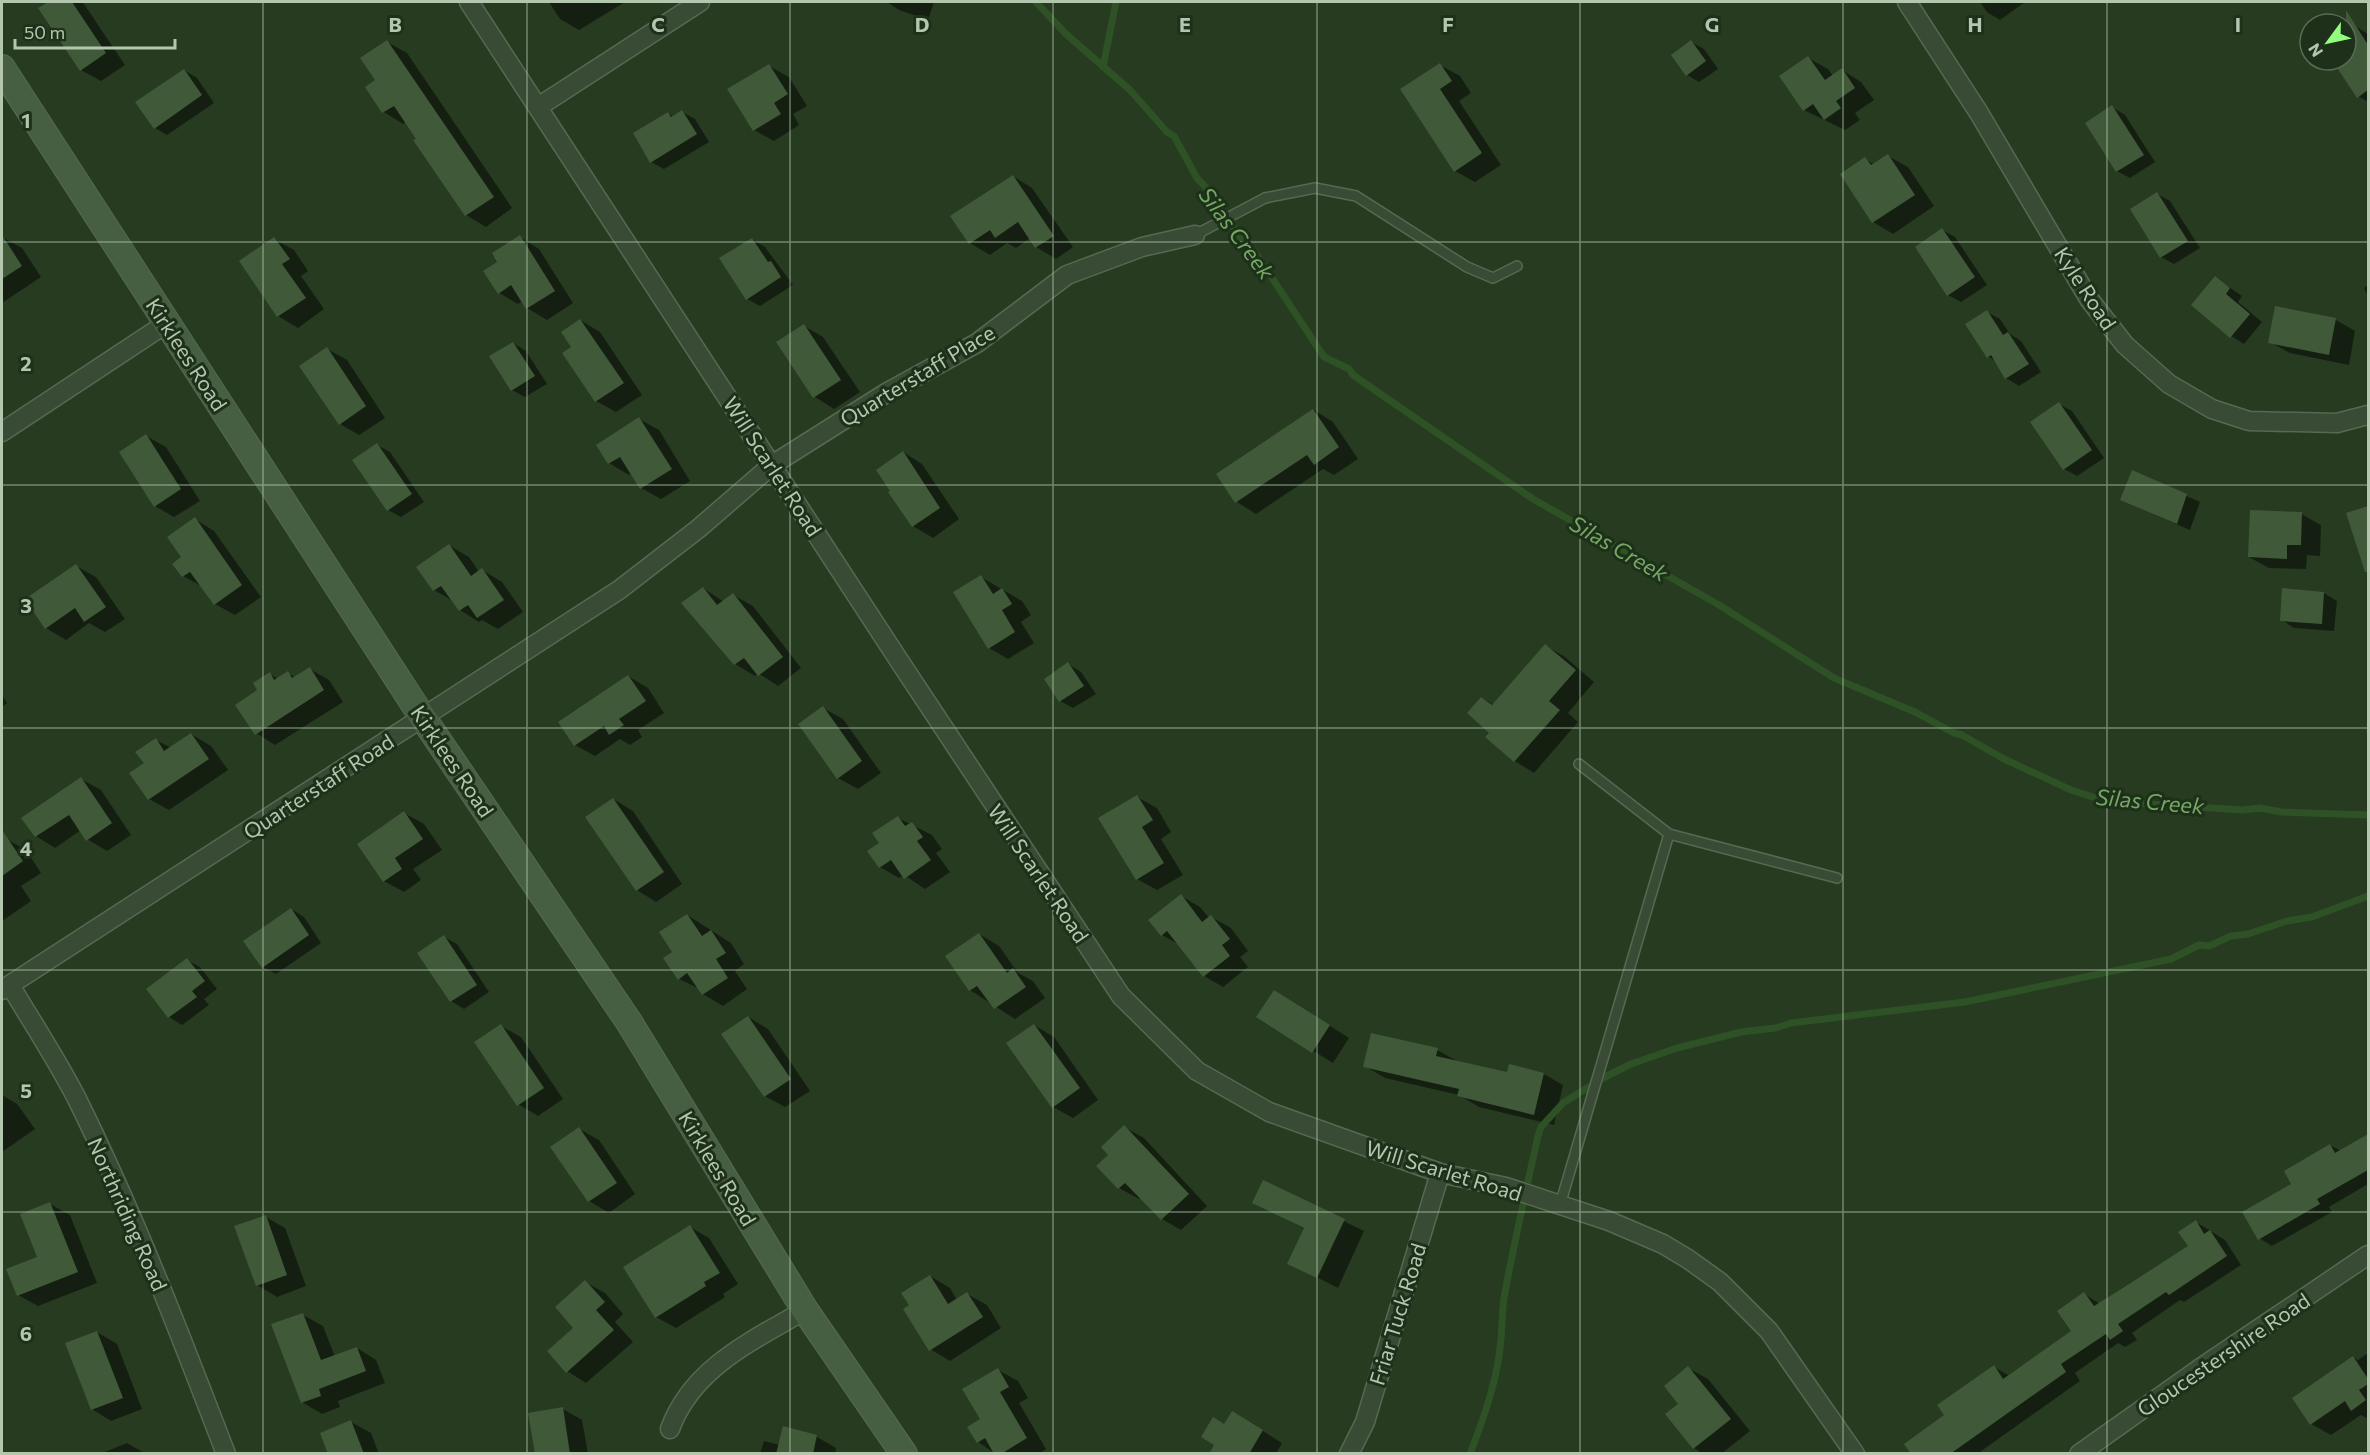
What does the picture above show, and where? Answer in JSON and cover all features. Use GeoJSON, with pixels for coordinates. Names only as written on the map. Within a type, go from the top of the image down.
{"type":"FeatureCollection","features":[{"type":"Feature","properties":{"kind":"street","name":"Will Scarlet Road"},"geometry":{"type":"LineString","coordinates":[[469,2],[1121,996],[1197,1071],[1269,1112],[1440,1173],[1506,1188],[1609,1221],[1663,1244],[1688,1259],[1720,1282],[1769,1330],[1856,1454]]}},
{"type":"Feature","properties":{"kind":"street"},"geometry":{"type":"LineString","coordinates":[[538,107],[700,2]]}},
{"type":"Feature","properties":{"kind":"street","name":"Kyle Road"},"geometry":{"type":"LineString","coordinates":[[1907,2],[1979,113],[2089,298],[2125,345],[2169,384],[2212,409],[2249,421],[2337,423],[2368,415]]}},
{"type":"Feature","properties":{"kind":"street","name":"Kirklees Road"},"geometry":{"type":"LineString","coordinates":[[2,68],[423,718],[629,1022],[805,1310],[904,1454]]}},
{"type":"Feature","properties":{"kind":"street","name":"Quarterstaff Place"},"geometry":{"type":"LineString","coordinates":[[772,465],[886,393],[977,343],[1067,275],[1142,248],[1195,235]]}},
{"type":"Feature","properties":{"kind":"street"},"geometry":{"type":"LineString","coordinates":[[2,432],[167,323]]}},
{"type":"Feature","properties":{"kind":"street","name":"Quarterstaff Road"},"geometry":{"type":"LineString","coordinates":[[6,987],[619,590],[698,529],[772,465]]}},
{"type":"Feature","properties":{"kind":"street","name":"Northriding Road"},"geometry":{"type":"LineString","coordinates":[[6,987],[76,1097],[173,1314],[225,1454]]}},
{"type":"Feature","properties":{"kind":"street","name":"Friar Tuck Road"},"geometry":{"type":"LineString","coordinates":[[1349,1454],[1365,1422],[1440,1173]]}},
{"type":"Feature","properties":{"kind":"street","name":"Gloucestershire Road"},"geometry":{"type":"LineString","coordinates":[[2079,1454],[2199,1369],[2368,1255]]}},
{"type":"Feature","properties":{"kind":"street"},"geometry":{"type":"LineString","coordinates":[[670,1429],[676,1411],[705,1373],[748,1343],[805,1310]]}},
{"type":"Feature","properties":{"kind":"lane"},"geometry":{"type":"LineString","coordinates":[[1195,235],[1265,198],[1315,188],[1356,196],[1467,267],[1494,278],[1517,266]]}},
{"type":"Feature","properties":{"kind":"lane"},"geometry":{"type":"LineString","coordinates":[[1579,764],[1669,834],[1837,878]]}},
{"type":"Feature","properties":{"kind":"lane"},"geometry":{"type":"LineString","coordinates":[[1560,1205],[1669,834]]}},
{"type":"Feature","properties":{"kind":"building"},"geometry":{"type":"Polygon","coordinates":[[[48,2],[72,2],[106,53],[80,71],[38,8],[48,2]]]}},
{"type":"Feature","properties":{"kind":"building"},"geometry":{"type":"Polygon","coordinates":[[[2358,29],[2368,45],[2368,90],[2357,98],[2340,72],[2358,72],[2358,29]]]}},
{"type":"Feature","properties":{"kind":"building"},"geometry":{"type":"Polygon","coordinates":[[[387,40],[494,197],[465,216],[413,140],[416,139],[394,106],[382,113],[365,87],[375,80],[360,58],[387,40]]]}},
{"type":"Feature","properties":{"kind":"building"},"geometry":{"type":"Polygon","coordinates":[[[1691,40],[1706,61],[1686,76],[1671,55],[1691,40]]]}},
{"type":"Feature","properties":{"kind":"building"},"geometry":{"type":"Polygon","coordinates":[[[1808,56],[1825,80],[1842,68],[1855,88],[1836,101],[1841,108],[1824,120],[1813,104],[1803,111],[1779,76],[1808,56]]]}},
{"type":"Feature","properties":{"kind":"building"},"geometry":{"type":"Polygon","coordinates":[[[1440,63],[1452,81],[1440,89],[1482,153],[1454,172],[1400,89],[1440,63]]]}},
{"type":"Feature","properties":{"kind":"building"},"geometry":{"type":"Polygon","coordinates":[[[769,64],[788,94],[774,103],[781,114],[753,131],[727,89],[769,64]]]}},
{"type":"Feature","properties":{"kind":"building"},"geometry":{"type":"Polygon","coordinates":[[[184,69],[202,95],[154,129],[135,102],[184,69]]]}},
{"type":"Feature","properties":{"kind":"building"},"geometry":{"type":"Polygon","coordinates":[[[2112,105],[2144,155],[2116,172],[2085,123],[2112,105]]]}},
{"type":"Feature","properties":{"kind":"building"},"geometry":{"type":"Polygon","coordinates":[[[682,110],[697,134],[650,163],[633,133],[668,112],[671,117],[682,110]]]}},
{"type":"Feature","properties":{"kind":"building"},"geometry":{"type":"Polygon","coordinates":[[[1888,154],[1915,195],[1872,223],[1840,174],[1865,157],[1871,165],[1888,154]]]}},
{"type":"Feature","properties":{"kind":"building"},"geometry":{"type":"Polygon","coordinates":[[[1013,175],[1054,236],[1035,248],[1018,222],[995,238],[990,230],[969,244],[950,216],[1013,175]]]}},
{"type":"Feature","properties":{"kind":"building"},"geometry":{"type":"Polygon","coordinates":[[[2157,192],[2188,241],[2160,258],[2130,209],[2157,192]]]}},
{"type":"Feature","properties":{"kind":"building"},"geometry":{"type":"Polygon","coordinates":[[[1942,228],[1975,277],[1947,296],[1915,247],[1942,228]]]}},
{"type":"Feature","properties":{"kind":"building"},"geometry":{"type":"Polygon","coordinates":[[[2,235],[22,266],[2,279],[2,235]]]}},
{"type":"Feature","properties":{"kind":"building"},"geometry":{"type":"Polygon","coordinates":[[[520,235],[555,291],[526,309],[511,285],[498,294],[483,271],[497,262],[492,253],[520,235]]]}},
{"type":"Feature","properties":{"kind":"building"},"geometry":{"type":"Polygon","coordinates":[[[274,237],[290,259],[282,264],[306,298],[277,317],[239,261],[274,237]]]}},
{"type":"Feature","properties":{"kind":"building"},"geometry":{"type":"Polygon","coordinates":[[[752,238],[781,277],[746,300],[719,258],[752,238]]]}},
{"type":"Feature","properties":{"kind":"building"},"geometry":{"type":"Polygon","coordinates":[[[2215,276],[2230,288],[2226,294],[2250,314],[2230,338],[2191,305],[2215,276]]]}},
{"type":"Feature","properties":{"kind":"building"},"geometry":{"type":"Polygon","coordinates":[[[2275,306],[2336,318],[2329,355],[2268,343],[2275,306]]]}},
{"type":"Feature","properties":{"kind":"building"},"geometry":{"type":"Polygon","coordinates":[[[1987,310],[2003,335],[2008,332],[2029,364],[2005,379],[1991,355],[1987,358],[1965,324],[1987,310]]]}},
{"type":"Feature","properties":{"kind":"building"},"geometry":{"type":"Polygon","coordinates":[[[580,319],[624,383],[595,402],[562,353],[571,347],[561,332],[580,319]]]}},
{"type":"Feature","properties":{"kind":"building"},"geometry":{"type":"Polygon","coordinates":[[[804,324],[841,380],[813,398],[776,342],[804,324]]]}},
{"type":"Feature","properties":{"kind":"building"},"geometry":{"type":"Polygon","coordinates":[[[513,342],[535,376],[511,391],[489,356],[513,342]]]}},
{"type":"Feature","properties":{"kind":"building"},"geometry":{"type":"Polygon","coordinates":[[[327,347],[366,406],[339,425],[299,366],[327,347]]]}},
{"type":"Feature","properties":{"kind":"building"},"geometry":{"type":"Polygon","coordinates":[[[2059,402],[2092,450],[2063,470],[2030,422],[2059,402]]]}},
{"type":"Feature","properties":{"kind":"building"},"geometry":{"type":"Polygon","coordinates":[[[1313,409],[1339,447],[1314,465],[1307,455],[1235,503],[1216,474],[1313,409]]]}},
{"type":"Feature","properties":{"kind":"building"},"geometry":{"type":"Polygon","coordinates":[[[639,417],[672,469],[640,489],[620,457],[608,464],[596,445],[639,417]]]}},
{"type":"Feature","properties":{"kind":"building"},"geometry":{"type":"Polygon","coordinates":[[[146,434],[181,489],[154,507],[119,452],[146,434]]]}},
{"type":"Feature","properties":{"kind":"building"},"geometry":{"type":"Polygon","coordinates":[[[377,443],[412,494],[387,511],[352,460],[377,443]]]}},
{"type":"Feature","properties":{"kind":"building"},"geometry":{"type":"Polygon","coordinates":[[[903,451],[940,508],[912,527],[876,470],[903,451]]]}},
{"type":"Feature","properties":{"kind":"building"},"geometry":{"type":"Polygon","coordinates":[[[2132,470],[2187,494],[2177,524],[2120,500],[2132,470]]]}},
{"type":"Feature","properties":{"kind":"building"},"geometry":{"type":"Polygon","coordinates":[[[2368,506],[2368,572],[2365,572],[2346,513],[2368,506]]]}},
{"type":"Feature","properties":{"kind":"building"},"geometry":{"type":"Polygon","coordinates":[[[2250,510],[2302,512],[2301,545],[2287,545],[2287,559],[2248,557],[2250,510]]]}},
{"type":"Feature","properties":{"kind":"building"},"geometry":{"type":"Polygon","coordinates":[[[195,517],[242,585],[214,605],[190,572],[182,577],[172,564],[181,557],[167,537],[195,517]]]}},
{"type":"Feature","properties":{"kind":"building"},"geometry":{"type":"Polygon","coordinates":[[[449,544],[471,576],[482,568],[504,600],[477,618],[468,605],[459,611],[441,586],[433,591],[416,567],[449,544]]]}},
{"type":"Feature","properties":{"kind":"building"},"geometry":{"type":"Polygon","coordinates":[[[76,564],[106,607],[84,622],[75,608],[45,629],[25,599],[76,564]]]}},
{"type":"Feature","properties":{"kind":"building"},"geometry":{"type":"Polygon","coordinates":[[[981,575],[993,594],[1002,588],[1012,604],[1002,610],[1015,632],[988,649],[953,592],[981,575]]]}},
{"type":"Feature","properties":{"kind":"building"},"geometry":{"type":"Polygon","coordinates":[[[703,587],[717,605],[733,593],[783,657],[758,676],[744,658],[734,665],[681,603],[703,587]]]}},
{"type":"Feature","properties":{"kind":"building"},"geometry":{"type":"Polygon","coordinates":[[[2282,588],[2324,592],[2322,624],[2280,621],[2282,588]]]}},
{"type":"Feature","properties":{"kind":"building"},"geometry":{"type":"Polygon","coordinates":[[[1545,644],[1576,670],[1549,701],[1560,710],[1514,762],[1485,737],[1489,733],[1467,713],[1481,697],[1492,705],[1545,644]]]}},
{"type":"Feature","properties":{"kind":"building"},"geometry":{"type":"Polygon","coordinates":[[[1068,662],[1084,686],[1059,702],[1044,679],[1068,662]]]}},
{"type":"Feature","properties":{"kind":"building"},"geometry":{"type":"Polygon","coordinates":[[[310,667],[324,690],[255,735],[235,705],[257,690],[253,683],[270,672],[274,680],[288,671],[292,678],[310,667]]]}},
{"type":"Feature","properties":{"kind":"building"},"geometry":{"type":"Polygon","coordinates":[[[628,675],[646,701],[619,719],[624,725],[609,735],[604,726],[574,746],[558,722],[628,675]]]}},
{"type":"Feature","properties":{"kind":"building"},"geometry":{"type":"Polygon","coordinates":[[[823,706],[862,761],[837,779],[798,724],[823,706]]]}},
{"type":"Feature","properties":{"kind":"building"},"geometry":{"type":"Polygon","coordinates":[[[191,733],[209,759],[148,800],[129,773],[144,763],[135,752],[156,738],[164,751],[191,733]]]}},
{"type":"Feature","properties":{"kind":"building"},"geometry":{"type":"Polygon","coordinates":[[[81,777],[112,823],[86,841],[69,815],[35,837],[21,818],[81,777]]]}},
{"type":"Feature","properties":{"kind":"building"},"geometry":{"type":"Polygon","coordinates":[[[1137,795],[1153,820],[1142,827],[1164,863],[1136,880],[1098,818],[1137,795]]]}},
{"type":"Feature","properties":{"kind":"building"},"geometry":{"type":"Polygon","coordinates":[[[613,798],[664,872],[636,891],[585,817],[613,798]]]}},
{"type":"Feature","properties":{"kind":"building"},"geometry":{"type":"Polygon","coordinates":[[[404,811],[423,839],[395,858],[402,869],[383,882],[357,844],[404,811]]]}},
{"type":"Feature","properties":{"kind":"building"},"geometry":{"type":"Polygon","coordinates":[[[898,816],[905,826],[912,822],[923,837],[917,841],[931,860],[904,879],[891,860],[879,868],[867,851],[879,843],[872,833],[898,816]]]}},
{"type":"Feature","properties":{"kind":"building"},"geometry":{"type":"Polygon","coordinates":[[[2,830],[23,861],[2,876],[2,830]]]}},
{"type":"Feature","properties":{"kind":"building"},"geometry":{"type":"Polygon","coordinates":[[[1181,894],[1202,922],[1211,915],[1230,939],[1222,945],[1230,956],[1203,977],[1167,931],[1161,936],[1148,920],[1181,894]]]}},
{"type":"Feature","properties":{"kind":"building"},"geometry":{"type":"Polygon","coordinates":[[[291,908],[309,935],[262,968],[243,941],[291,908]]]}},
{"type":"Feature","properties":{"kind":"building"},"geometry":{"type":"Polygon","coordinates":[[[687,914],[702,936],[711,930],[726,953],[716,959],[728,978],[702,995],[687,973],[678,980],[663,958],[672,952],[659,932],[687,914]]]}},
{"type":"Feature","properties":{"kind":"building"},"geometry":{"type":"Polygon","coordinates":[[[979,933],[1007,973],[1013,968],[1026,987],[994,1009],[977,986],[969,991],[945,956],[979,933]]]}},
{"type":"Feature","properties":{"kind":"building"},"geometry":{"type":"Polygon","coordinates":[[[444,935],[477,985],[450,1002],[417,953],[444,935]]]}},
{"type":"Feature","properties":{"kind":"building"},"geometry":{"type":"Polygon","coordinates":[[[187,958],[205,981],[192,991],[197,997],[168,1018],[146,989],[187,958]]]}},
{"type":"Feature","properties":{"kind":"building"},"geometry":{"type":"Polygon","coordinates":[[[1274,990],[1330,1025],[1312,1053],[1256,1017],[1274,990]]]}},
{"type":"Feature","properties":{"kind":"building"},"geometry":{"type":"Polygon","coordinates":[[[748,1016],[791,1079],[764,1097],[721,1034],[748,1016]]]}},
{"type":"Feature","properties":{"kind":"building"},"geometry":{"type":"Polygon","coordinates":[[[501,1024],[544,1088],[517,1106],[474,1042],[501,1024]]]}},
{"type":"Feature","properties":{"kind":"building"},"geometry":{"type":"Polygon","coordinates":[[[1034,1024],[1080,1088],[1052,1108],[1006,1043],[1034,1024]]]}},
{"type":"Feature","properties":{"kind":"building"},"geometry":{"type":"Polygon","coordinates":[[[1371,1033],[1438,1048],[1436,1056],[1507,1072],[1509,1064],[1544,1073],[1534,1115],[1457,1096],[1459,1089],[1363,1067],[1371,1033]]]}},
{"type":"Feature","properties":{"kind":"building"},"geometry":{"type":"Polygon","coordinates":[[[1124,1125],[1189,1194],[1161,1220],[1125,1183],[1118,1189],[1096,1166],[1108,1155],[1101,1147],[1124,1125]]]}},
{"type":"Feature","properties":{"kind":"building"},"geometry":{"type":"Polygon","coordinates":[[[579,1127],[617,1183],[588,1202],[550,1147],[579,1127]]]}},
{"type":"Feature","properties":{"kind":"building"},"geometry":{"type":"Polygon","coordinates":[[[2368,1134],[2368,1170],[2317,1199],[2320,1204],[2258,1240],[2242,1212],[2291,1184],[2284,1171],[2330,1144],[2335,1153],[2368,1134]]]}},
{"type":"Feature","properties":{"kind":"building"},"geometry":{"type":"Polygon","coordinates":[[[1263,1180],[1345,1219],[1317,1278],[1287,1264],[1304,1228],[1252,1203],[1263,1180]]]}},
{"type":"Feature","properties":{"kind":"building"},"geometry":{"type":"Polygon","coordinates":[[[50,1202],[78,1272],[17,1296],[6,1269],[37,1257],[20,1214],[50,1202]]]}},
{"type":"Feature","properties":{"kind":"building"},"geometry":{"type":"Polygon","coordinates":[[[266,1215],[287,1275],[256,1286],[234,1226],[266,1215]]]}},
{"type":"Feature","properties":{"kind":"building"},"geometry":{"type":"Polygon","coordinates":[[[2196,1220],[2204,1234],[2210,1230],[2227,1256],[2169,1295],[2166,1292],[2118,1324],[2123,1331],[2110,1340],[2106,1334],[2061,1364],[2066,1372],[1950,1454],[1911,1454],[1904,1444],[1944,1415],[1937,1405],[1994,1365],[2003,1379],[2071,1331],[2057,1311],[2084,1292],[2094,1306],[2188,1246],[2178,1232],[2196,1220]]]}},
{"type":"Feature","properties":{"kind":"building"},"geometry":{"type":"Polygon","coordinates":[[[690,1225],[720,1273],[704,1282],[706,1286],[655,1318],[623,1267],[690,1225]]]}},
{"type":"Feature","properties":{"kind":"building"},"geometry":{"type":"Polygon","coordinates":[[[930,1275],[948,1304],[967,1292],[983,1317],[929,1351],[903,1309],[909,1305],[901,1293],[930,1275]]]}},
{"type":"Feature","properties":{"kind":"building"},"geometry":{"type":"Polygon","coordinates":[[[585,1280],[605,1302],[596,1310],[614,1330],[566,1373],[547,1351],[573,1328],[555,1307],[585,1280]]]}},
{"type":"Feature","properties":{"kind":"building"},"geometry":{"type":"Polygon","coordinates":[[[303,1313],[321,1360],[357,1347],[366,1371],[319,1389],[321,1396],[301,1403],[271,1324],[303,1313]]]}},
{"type":"Feature","properties":{"kind":"building"},"geometry":{"type":"Polygon","coordinates":[[[97,1331],[123,1398],[91,1410],[65,1343],[97,1331]]]}},
{"type":"Feature","properties":{"kind":"building"},"geometry":{"type":"Polygon","coordinates":[[[2353,1356],[2368,1379],[2368,1384],[2359,1390],[2366,1400],[2351,1411],[2345,1401],[2310,1425],[2292,1398],[2353,1356]]]}},
{"type":"Feature","properties":{"kind":"building"},"geometry":{"type":"Polygon","coordinates":[[[1688,1366],[1731,1419],[1693,1449],[1665,1414],[1678,1404],[1664,1386],[1688,1366]]]}},
{"type":"Feature","properties":{"kind":"building"},"geometry":{"type":"Polygon","coordinates":[[[998,1368],[1009,1387],[1000,1392],[1027,1438],[1001,1454],[994,1454],[985,1438],[977,1443],[967,1427],[980,1419],[962,1389],[998,1368]]]}},
{"type":"Feature","properties":{"kind":"building"},"geometry":{"type":"Polygon","coordinates":[[[563,1407],[570,1454],[535,1454],[528,1413],[563,1407]]]}},
{"type":"Feature","properties":{"kind":"building"},"geometry":{"type":"Polygon","coordinates":[[[1232,1411],[1263,1430],[1249,1454],[1209,1454],[1214,1445],[1201,1437],[1213,1417],[1224,1424],[1232,1411]]]}},
{"type":"Feature","properties":{"kind":"building"},"geometry":{"type":"Polygon","coordinates":[[[351,1420],[364,1454],[328,1454],[320,1433],[351,1420]]]}},
{"type":"Feature","properties":{"kind":"building"},"geometry":{"type":"Polygon","coordinates":[[[783,1426],[817,1435],[813,1454],[776,1454],[783,1426]]]}},
{"type":"Feature","properties":{"kind":"waterway","name":"Silas Creek"},"geometry":{"type":"LineString","coordinates":[[1036,2],[1066,34],[1130,90],[1167,132],[1174,136],[1197,178],[1213,195],[1247,248],[1255,252],[1324,357],[1349,369],[1353,375],[1533,499],[1719,605],[1834,678],[1915,712],[2004,759],[2071,790],[2105,801],[2368,815]]}},
{"type":"Feature","properties":{"kind":"waterway"},"geometry":{"type":"LineString","coordinates":[[1103,67],[1116,2]]}},
{"type":"Feature","properties":{"kind":"waterway"},"geometry":{"type":"LineString","coordinates":[[1470,1454],[1494,1383],[1501,1339],[1504,1298],[1541,1127],[1563,1103],[1603,1078],[1631,1064],[1677,1048],[1741,1032],[1776,1028],[1791,1023],[1965,1002],[2171,959],[2199,945],[2209,946],[2231,936],[2248,934],[2287,921],[2312,917],[2368,896]]}}]}
